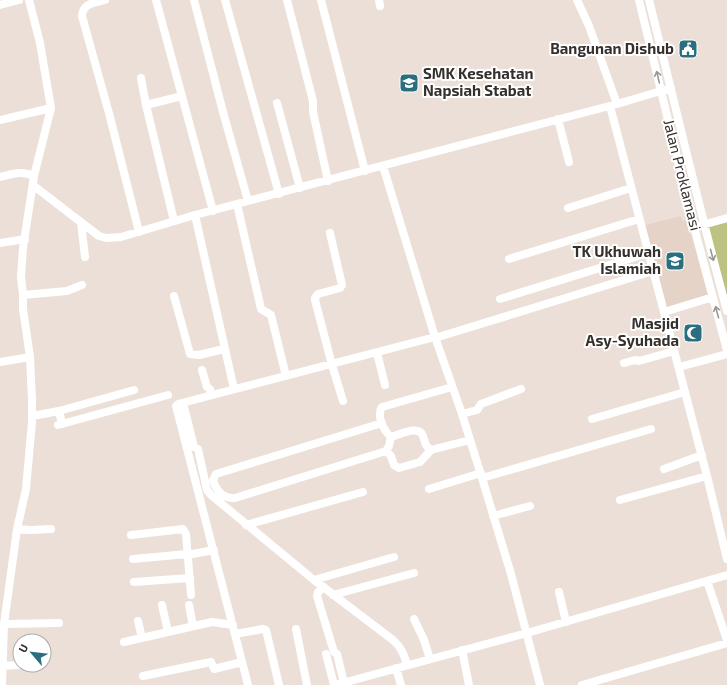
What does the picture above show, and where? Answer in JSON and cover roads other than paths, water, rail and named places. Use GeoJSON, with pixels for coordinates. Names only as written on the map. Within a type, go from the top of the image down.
{"type":"FeatureCollection","features":[{"type":"Feature","properties":{"kind":"street"},"geometry":{"type":"LineString","coordinates":[[0,5],[19,0]]}},
{"type":"Feature","properties":{"kind":"street"},"geometry":{"type":"LineString","coordinates":[[2,685],[1,666],[4,624],[17,529],[26,489],[32,416],[30,357],[23,309],[21,277],[23,248],[34,186],[34,176],[51,108],[40,43],[29,0]]}},
{"type":"Feature","properties":{"kind":"street"},"geometry":{"type":"LineString","coordinates":[[106,0],[96,1],[86,6],[82,10],[82,16],[110,117],[139,232]]}},
{"type":"Feature","properties":{"kind":"street"},"geometry":{"type":"LineString","coordinates":[[156,0],[213,211]]}},
{"type":"Feature","properties":{"kind":"street"},"geometry":{"type":"LineString","coordinates":[[194,0],[248,201]]}},
{"type":"Feature","properties":{"kind":"street"},"geometry":{"type":"LineString","coordinates":[[225,0],[279,194]]}},
{"type":"Feature","properties":{"kind":"street"},"geometry":{"type":"LineString","coordinates":[[287,0],[313,101],[313,112],[328,181]]}},
{"type":"Feature","properties":{"kind":"street"},"geometry":{"type":"LineString","coordinates":[[321,0],[365,171]]}},
{"type":"Feature","properties":{"kind":"street"},"geometry":{"type":"LineString","coordinates":[[577,0],[588,26],[613,105],[639,220],[686,392],[727,559]]}},
{"type":"Feature","properties":{"kind":"street","name":"Jalan Proklamasi"},"geometry":{"type":"LineString","coordinates":[[640,0],[694,227],[727,350]]}},
{"type":"Feature","properties":{"kind":"street","name":"Jalan Proklamasi"},"geometry":{"type":"LineString","coordinates":[[650,0],[704,224],[727,311]]}},
{"type":"Feature","properties":{"kind":"street"},"geometry":{"type":"LineString","coordinates":[[141,78],[174,221]]}},
{"type":"Feature","properties":{"kind":"street"},"geometry":{"type":"LineString","coordinates":[[34,186],[99,236],[114,238],[195,215],[613,105],[671,88]]}},
{"type":"Feature","properties":{"kind":"street"},"geometry":{"type":"LineString","coordinates":[[146,105],[182,96]]}},
{"type":"Feature","properties":{"kind":"street"},"geometry":{"type":"LineString","coordinates":[[277,103],[300,188]]}},
{"type":"Feature","properties":{"kind":"street"},"geometry":{"type":"LineString","coordinates":[[0,120],[51,108]]}},
{"type":"Feature","properties":{"kind":"street"},"geometry":{"type":"LineString","coordinates":[[558,119],[569,162]]}},
{"type":"Feature","properties":{"kind":"street"},"geometry":{"type":"LineString","coordinates":[[383,166],[435,338],[462,414],[511,574],[540,685]]}},
{"type":"Feature","properties":{"kind":"street"},"geometry":{"type":"LineString","coordinates":[[0,177],[18,173],[27,173],[34,176]]}},
{"type":"Feature","properties":{"kind":"street"},"geometry":{"type":"LineString","coordinates":[[568,208],[631,188]]}},
{"type":"Feature","properties":{"kind":"street"},"geometry":{"type":"LineString","coordinates":[[237,204],[261,309],[271,314],[286,376]]}},
{"type":"Feature","properties":{"kind":"street"},"geometry":{"type":"LineString","coordinates":[[195,215],[234,389]]}},
{"type":"Feature","properties":{"kind":"street"},"geometry":{"type":"LineString","coordinates":[[694,227],[727,218]]}},
{"type":"Feature","properties":{"kind":"street"},"geometry":{"type":"LineString","coordinates":[[509,259],[639,220]]}},
{"type":"Feature","properties":{"kind":"street"},"geometry":{"type":"LineString","coordinates":[[81,222],[85,257]]}},
{"type":"Feature","properties":{"kind":"street"},"geometry":{"type":"LineString","coordinates":[[330,233],[342,285],[340,288],[318,294],[315,298],[332,365],[344,401]]}},
{"type":"Feature","properties":{"kind":"street"},"geometry":{"type":"LineString","coordinates":[[0,244],[25,239]]}},
{"type":"Feature","properties":{"kind":"street"},"geometry":{"type":"LineString","coordinates":[[500,299],[648,253]]}},
{"type":"Feature","properties":{"kind":"street"},"geometry":{"type":"LineString","coordinates":[[248,685],[176,408],[181,403],[435,338],[653,271]]}},
{"type":"Feature","properties":{"kind":"street"},"geometry":{"type":"LineString","coordinates":[[23,295],[67,291],[82,285]]}},
{"type":"Feature","properties":{"kind":"street"},"geometry":{"type":"LineString","coordinates":[[174,296],[190,354],[199,355],[224,349]]}},
{"type":"Feature","properties":{"kind":"street"},"geometry":{"type":"LineString","coordinates":[[664,312],[713,297]]}},
{"type":"Feature","properties":{"kind":"street"},"geometry":{"type":"LineString","coordinates":[[624,363],[635,360],[639,361],[674,351]]}},
{"type":"Feature","properties":{"kind":"street"},"geometry":{"type":"LineString","coordinates":[[377,353],[385,385]]}},
{"type":"Feature","properties":{"kind":"street"},"geometry":{"type":"LineString","coordinates":[[679,367],[727,354]]}},
{"type":"Feature","properties":{"kind":"street"},"geometry":{"type":"LineString","coordinates":[[0,362],[30,357]]}},
{"type":"Feature","properties":{"kind":"street"},"geometry":{"type":"LineString","coordinates":[[202,370],[211,395]]}},
{"type":"Feature","properties":{"kind":"street"},"geometry":{"type":"LineString","coordinates":[[391,437],[384,430],[380,412],[382,407],[452,387]]}},
{"type":"Feature","properties":{"kind":"street"},"geometry":{"type":"LineString","coordinates":[[462,414],[477,410],[481,404],[521,389]]}},
{"type":"Feature","properties":{"kind":"street"},"geometry":{"type":"LineString","coordinates":[[32,416],[59,411],[134,390]]}},
{"type":"Feature","properties":{"kind":"street"},"geometry":{"type":"LineString","coordinates":[[592,419],[686,392]]}},
{"type":"Feature","properties":{"kind":"street"},"geometry":{"type":"LineString","coordinates":[[59,411],[60,425],[168,395]]}},
{"type":"Feature","properties":{"kind":"street"},"geometry":{"type":"LineString","coordinates":[[181,403],[194,447],[198,449],[207,490],[217,501],[314,580],[322,589],[333,595],[400,646],[404,653],[407,665]]}},
{"type":"Feature","properties":{"kind":"street"},"geometry":{"type":"LineString","coordinates":[[382,423],[216,474],[213,480],[221,494],[230,498],[235,498],[386,451],[391,437]]}},
{"type":"Feature","properties":{"kind":"street"},"geometry":{"type":"LineString","coordinates":[[429,489],[651,429]]}},
{"type":"Feature","properties":{"kind":"street"},"geometry":{"type":"LineString","coordinates":[[391,437],[412,430],[419,431],[423,435],[426,446],[431,450]]}},
{"type":"Feature","properties":{"kind":"street"},"geometry":{"type":"LineString","coordinates":[[386,451],[391,456],[394,465],[399,468],[420,462],[431,450],[470,440]]}},
{"type":"Feature","properties":{"kind":"street"},"geometry":{"type":"LineString","coordinates":[[664,469],[702,455]]}},
{"type":"Feature","properties":{"kind":"street"},"geometry":{"type":"LineString","coordinates":[[620,500],[707,476]]}},
{"type":"Feature","properties":{"kind":"street"},"geometry":{"type":"LineString","coordinates":[[246,525],[363,492]]}},
{"type":"Feature","properties":{"kind":"street"},"geometry":{"type":"LineString","coordinates":[[493,516],[530,506]]}},
{"type":"Feature","properties":{"kind":"street"},"geometry":{"type":"LineString","coordinates":[[17,529],[51,529]]}},
{"type":"Feature","properties":{"kind":"street"},"geometry":{"type":"LineString","coordinates":[[131,535],[183,529],[186,534],[191,595]]}},
{"type":"Feature","properties":{"kind":"street"},"geometry":{"type":"LineString","coordinates":[[133,559],[214,550]]}},
{"type":"Feature","properties":{"kind":"street"},"geometry":{"type":"LineString","coordinates":[[314,580],[394,557]]}},
{"type":"Feature","properties":{"kind":"street"},"geometry":{"type":"LineString","coordinates":[[333,595],[414,573]]}},
{"type":"Feature","properties":{"kind":"street"},"geometry":{"type":"LineString","coordinates":[[326,654],[334,685],[527,633],[727,575]]}},
{"type":"Feature","properties":{"kind":"street"},"geometry":{"type":"LineString","coordinates":[[134,582],[190,578]]}},
{"type":"Feature","properties":{"kind":"street"},"geometry":{"type":"LineString","coordinates":[[707,580],[727,640]]}},
{"type":"Feature","properties":{"kind":"street"},"geometry":{"type":"LineString","coordinates":[[322,589],[317,596],[334,652],[337,654],[344,683]]}},
{"type":"Feature","properties":{"kind":"street"},"geometry":{"type":"LineString","coordinates":[[559,592],[566,622]]}},
{"type":"Feature","properties":{"kind":"street"},"geometry":{"type":"LineString","coordinates":[[162,605],[168,632]]}},
{"type":"Feature","properties":{"kind":"street"},"geometry":{"type":"LineString","coordinates":[[189,605],[193,626]]}},
{"type":"Feature","properties":{"kind":"street"},"geometry":{"type":"LineString","coordinates":[[414,619],[424,640],[430,659]]}},
{"type":"Feature","properties":{"kind":"street"},"geometry":{"type":"LineString","coordinates":[[138,621],[142,638]]}},
{"type":"Feature","properties":{"kind":"street"},"geometry":{"type":"LineString","coordinates":[[124,642],[212,622],[233,625]]}},
{"type":"Feature","properties":{"kind":"street"},"geometry":{"type":"LineString","coordinates":[[4,624],[58,623]]}},
{"type":"Feature","properties":{"kind":"street"},"geometry":{"type":"LineString","coordinates":[[235,634],[263,629],[266,630],[279,685]]}},
{"type":"Feature","properties":{"kind":"street"},"geometry":{"type":"LineString","coordinates":[[296,629],[307,685]]}},
{"type":"Feature","properties":{"kind":"street"},"geometry":{"type":"LineString","coordinates":[[582,685],[727,643]]}},
{"type":"Feature","properties":{"kind":"street"},"geometry":{"type":"LineString","coordinates":[[462,650],[469,685]]}},
{"type":"Feature","properties":{"kind":"street"},"geometry":{"type":"LineString","coordinates":[[143,676],[211,662],[214,669],[242,662]]}},
{"type":"Feature","properties":{"kind":"street"},"geometry":{"type":"LineString","coordinates":[[1,666],[12,665]]}},
{"type":"Feature","properties":{"kind":"street"},"geometry":{"type":"LineString","coordinates":[[396,668],[401,685]]}},
{"type":"Feature","properties":{"kind":"place","name":"Bangunan Dishub"},"geometry":{"type":"Point","coordinates":[688,49]}},
{"type":"Feature","properties":{"kind":"place","name":"SMK Kesehatan Napsiah Stabat"},"geometry":{"type":"Point","coordinates":[409,83]}},
{"type":"Feature","properties":{"kind":"place","name":"TK Ukhuwah Islamiah"},"geometry":{"type":"Point","coordinates":[675,261]}},
{"type":"Feature","properties":{"kind":"place","name":"Masjid Asy-Syuhada"},"geometry":{"type":"Point","coordinates":[693,333]}}]}
